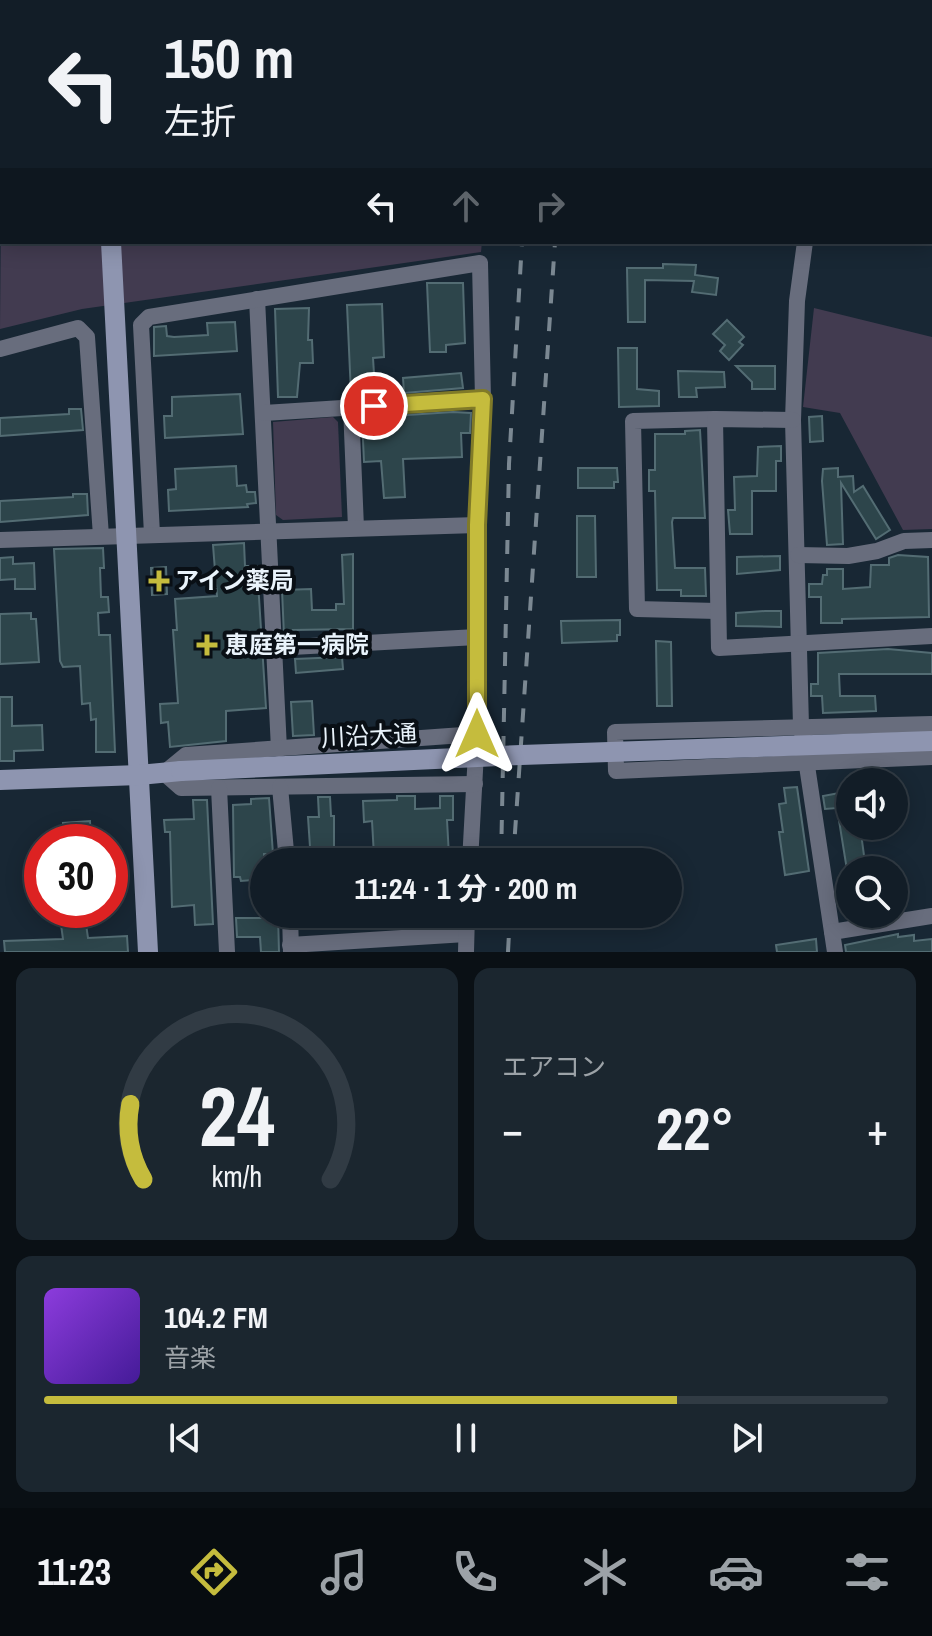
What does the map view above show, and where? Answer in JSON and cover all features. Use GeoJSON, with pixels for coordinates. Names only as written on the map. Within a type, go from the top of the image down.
{"type":"FeatureCollection","features":[{"type":"Feature","properties":{"kind":"street"},"geometry":{"type":"LineString","coordinates":[[805,244],[797,301],[793,420],[801,726],[835,952]]}},
{"type":"Feature","properties":{"kind":"street"},"geometry":{"type":"LineString","coordinates":[[112,248],[148,952]]}},
{"type":"Feature","properties":{"kind":"street"},"geometry":{"type":"LineString","coordinates":[[152,534],[141,325],[149,317],[480,263],[483,399],[477,525],[477,734],[471,848]]}},
{"type":"Feature","properties":{"kind":"street"},"geometry":{"type":"LineString","coordinates":[[257,299],[279,749]]}},
{"type":"Feature","properties":{"kind":"street"},"geometry":{"type":"LineString","coordinates":[[0,349],[78,328],[87,337],[101,536]]}},
{"type":"Feature","properties":{"kind":"street"},"geometry":{"type":"LineString","coordinates":[[264,413],[483,399]]}},
{"type":"Feature","properties":{"kind":"street"},"geometry":{"type":"LineString","coordinates":[[351,407],[356,528]]}},
{"type":"Feature","properties":{"kind":"street"},"geometry":{"type":"LineString","coordinates":[[715,419],[719,648],[932,636]]}},
{"type":"Feature","properties":{"kind":"street"},"geometry":{"type":"LineString","coordinates":[[717,611],[637,609],[633,421],[793,420]]}},
{"type":"Feature","properties":{"kind":"street"},"geometry":{"type":"LineString","coordinates":[[0,540],[477,525]]}},
{"type":"Feature","properties":{"kind":"street"},"geometry":{"type":"LineString","coordinates":[[798,555],[848,556],[877,551],[904,541],[932,540]]}},
{"type":"Feature","properties":{"kind":"street"},"geometry":{"type":"LineString","coordinates":[[273,648],[477,637]]}},
{"type":"Feature","properties":{"kind":"street"},"geometry":{"type":"LineString","coordinates":[[932,724],[615,732],[616,771],[932,757]]}},
{"type":"Feature","properties":{"kind":"street"},"geometry":{"type":"LineString","coordinates":[[475,784],[181,788],[172,772],[186,755],[477,734]]}},
{"type":"Feature","properties":{"kind":"street","name":"川沿大通"},"geometry":{"type":"LineString","coordinates":[[0,780],[521,755],[932,741]]}},
{"type":"Feature","properties":{"kind":"street"},"geometry":{"type":"LineString","coordinates":[[280,787],[286,848]]}},
{"type":"Feature","properties":{"kind":"street"},"geometry":{"type":"LineString","coordinates":[[219,788],[227,952]]}},
{"type":"Feature","properties":{"kind":"street"},"geometry":{"type":"LineString","coordinates":[[832,932],[932,916]]}},
{"type":"Feature","properties":{"kind":"street"},"geometry":{"type":"LineString","coordinates":[[290,928],[291,949],[466,934]]}},
{"type":"Feature","properties":{"kind":"street"},"geometry":{"type":"LineString","coordinates":[[466,928],[466,952]]}},
{"type":"Feature","properties":{"kind":"shaded area"},"geometry":{"type":"Polygon","coordinates":[[[1,244],[482,244],[481,252],[82,309],[0,329],[1,244]]]}},
{"type":"Feature","properties":{"kind":"shaded area"},"geometry":{"type":"Polygon","coordinates":[[[814,308],[932,337],[932,529],[903,530],[840,413],[803,407],[814,308]]]}},
{"type":"Feature","properties":{"kind":"shaded area"},"geometry":{"type":"Polygon","coordinates":[[[333,417],[338,422],[342,517],[283,520],[276,515],[273,422],[333,417]]]}},
{"type":"Feature","properties":{"kind":"building"},"geometry":{"type":"Polygon","coordinates":[[[663,264],[696,265],[695,275],[718,278],[716,295],[692,292],[694,281],[645,280],[645,322],[628,322],[627,268],[663,268],[663,264]]]}},
{"type":"Feature","properties":{"kind":"building"},"geometry":{"type":"Polygon","coordinates":[[[427,283],[463,283],[465,343],[446,345],[446,352],[430,352],[427,283]]]}},
{"type":"Feature","properties":{"kind":"building"},"geometry":{"type":"Polygon","coordinates":[[[382,304],[384,357],[373,358],[371,393],[351,394],[347,305],[382,304]]]}},
{"type":"Feature","properties":{"kind":"building"},"geometry":{"type":"Polygon","coordinates":[[[309,308],[308,340],[312,340],[313,363],[300,363],[297,397],[278,397],[275,309],[309,308]]]}},
{"type":"Feature","properties":{"kind":"building"},"geometry":{"type":"Polygon","coordinates":[[[727,320],[744,337],[739,342],[743,345],[729,360],[720,351],[725,345],[713,334],[727,320]]]}},
{"type":"Feature","properties":{"kind":"building"},"geometry":{"type":"Polygon","coordinates":[[[235,322],[237,351],[154,356],[154,327],[166,326],[167,336],[208,335],[207,323],[235,322]]]}},
{"type":"Feature","properties":{"kind":"building"},"geometry":{"type":"Polygon","coordinates":[[[618,348],[637,348],[637,389],[659,391],[659,406],[619,407],[618,348]]]}},
{"type":"Feature","properties":{"kind":"building"},"geometry":{"type":"Polygon","coordinates":[[[736,366],[775,366],[775,389],[752,389],[752,382],[736,366]]]}},
{"type":"Feature","properties":{"kind":"building"},"geometry":{"type":"Polygon","coordinates":[[[678,371],[724,372],[725,387],[696,388],[697,397],[679,397],[678,371]]]}},
{"type":"Feature","properties":{"kind":"building"},"geometry":{"type":"Polygon","coordinates":[[[461,373],[463,388],[404,393],[403,378],[461,373]]]}},
{"type":"Feature","properties":{"kind":"building"},"geometry":{"type":"Polygon","coordinates":[[[240,394],[243,434],[165,438],[164,416],[172,416],[172,397],[240,394]]]}},
{"type":"Feature","properties":{"kind":"building"},"geometry":{"type":"Polygon","coordinates":[[[69,409],[81,409],[83,430],[0,436],[0,418],[69,414],[69,409]]]}},
{"type":"Feature","properties":{"kind":"building"},"geometry":{"type":"Polygon","coordinates":[[[471,413],[470,433],[461,433],[462,457],[403,459],[405,497],[384,498],[381,461],[364,462],[362,418],[471,413]]]}},
{"type":"Feature","properties":{"kind":"building"},"geometry":{"type":"Polygon","coordinates":[[[822,416],[823,441],[810,442],[809,417],[822,416]]]}},
{"type":"Feature","properties":{"kind":"building"},"geometry":{"type":"Polygon","coordinates":[[[700,430],[705,518],[673,518],[672,522],[675,568],[705,568],[706,596],[681,596],[681,590],[657,590],[655,491],[649,491],[649,470],[655,470],[655,434],[685,434],[685,431],[700,430]]]}},
{"type":"Feature","properties":{"kind":"building"},"geometry":{"type":"Polygon","coordinates":[[[781,446],[781,461],[776,461],[776,491],[752,491],[752,534],[730,534],[728,510],[735,510],[734,477],[757,476],[758,447],[781,446]]]}},
{"type":"Feature","properties":{"kind":"building"},"geometry":{"type":"Polygon","coordinates":[[[236,466],[237,486],[246,485],[247,492],[255,492],[256,503],[247,504],[248,507],[169,511],[168,490],[176,489],[175,469],[236,466]]]}},
{"type":"Feature","properties":{"kind":"building"},"geometry":{"type":"Polygon","coordinates":[[[578,468],[617,468],[618,482],[614,482],[614,488],[578,488],[578,468]]]}},
{"type":"Feature","properties":{"kind":"building"},"geometry":{"type":"Polygon","coordinates":[[[838,468],[838,477],[853,476],[854,492],[863,486],[890,530],[876,539],[841,483],[843,544],[827,545],[823,469],[838,468]]]}},
{"type":"Feature","properties":{"kind":"building"},"geometry":{"type":"Polygon","coordinates":[[[73,494],[87,494],[88,515],[0,522],[0,501],[73,497],[73,494]]]}},
{"type":"Feature","properties":{"kind":"building"},"geometry":{"type":"Polygon","coordinates":[[[577,516],[595,516],[596,577],[577,577],[577,516]]]}},
{"type":"Feature","properties":{"kind":"building"},"geometry":{"type":"Polygon","coordinates":[[[244,543],[245,566],[257,566],[266,708],[226,711],[226,741],[170,747],[168,722],[161,723],[160,704],[178,703],[173,630],[177,630],[175,599],[217,596],[213,545],[244,543]]]}},
{"type":"Feature","properties":{"kind":"building"},"geometry":{"type":"Polygon","coordinates":[[[103,548],[101,597],[108,597],[109,612],[98,613],[99,635],[110,635],[115,752],[96,752],[96,719],[91,720],[90,703],[82,704],[80,666],[63,667],[60,661],[54,549],[103,548]]]}},
{"type":"Feature","properties":{"kind":"building"},"geometry":{"type":"Polygon","coordinates":[[[353,554],[353,629],[293,630],[293,636],[284,636],[282,590],[311,589],[312,610],[336,610],[336,604],[344,604],[342,555],[353,554]]]}},
{"type":"Feature","properties":{"kind":"building"},"geometry":{"type":"Polygon","coordinates":[[[898,555],[928,557],[929,617],[842,619],[842,623],[821,623],[821,597],[809,597],[809,584],[822,584],[827,569],[843,569],[843,589],[870,587],[871,565],[889,565],[889,558],[898,555]]]}},
{"type":"Feature","properties":{"kind":"building"},"geometry":{"type":"Polygon","coordinates":[[[780,556],[780,570],[737,574],[737,557],[780,556]]]}},
{"type":"Feature","properties":{"kind":"building"},"geometry":{"type":"Polygon","coordinates":[[[13,557],[13,564],[34,563],[35,589],[15,589],[15,579],[0,580],[0,558],[13,557]]]}},
{"type":"Feature","properties":{"kind":"building","name":"アイン薬局"},"geometry":{"type":"Polygon","coordinates":[[[166,567],[167,594],[152,595],[151,568],[166,567]]]}},
{"type":"Feature","properties":{"kind":"building"},"geometry":{"type":"Polygon","coordinates":[[[781,611],[781,627],[736,626],[736,613],[781,611]]]}},
{"type":"Feature","properties":{"kind":"building"},"geometry":{"type":"Polygon","coordinates":[[[31,613],[31,619],[36,619],[39,662],[0,664],[0,614],[31,613]]]}},
{"type":"Feature","properties":{"kind":"building"},"geometry":{"type":"Polygon","coordinates":[[[620,620],[617,641],[562,643],[561,621],[620,620]]]}},
{"type":"Feature","properties":{"kind":"building"},"geometry":{"type":"Polygon","coordinates":[[[656,641],[671,642],[672,706],[657,706],[656,641]]]}},
{"type":"Feature","properties":{"kind":"building"},"geometry":{"type":"Polygon","coordinates":[[[888,649],[932,653],[932,674],[839,674],[840,696],[875,696],[876,711],[823,713],[822,696],[811,696],[811,684],[818,684],[818,653],[888,649]]]}},
{"type":"Feature","properties":{"kind":"building"},"geometry":{"type":"Polygon","coordinates":[[[342,657],[343,669],[296,673],[295,659],[342,657]]]}},
{"type":"Feature","properties":{"kind":"building"},"geometry":{"type":"Polygon","coordinates":[[[0,697],[12,697],[12,726],[42,725],[43,750],[14,751],[14,761],[0,761],[0,697]]]}},
{"type":"Feature","properties":{"kind":"building"},"geometry":{"type":"Polygon","coordinates":[[[312,701],[314,735],[293,736],[291,702],[312,701]]]}},
{"type":"Feature","properties":{"kind":"building"},"geometry":{"type":"Polygon","coordinates":[[[797,787],[809,871],[785,875],[779,804],[786,803],[784,788],[797,787]]]}},
{"type":"Feature","properties":{"kind":"building"},"geometry":{"type":"Polygon","coordinates":[[[836,794],[836,808],[825,809],[823,796],[836,794]]]}},
{"type":"Feature","properties":{"kind":"building"},"geometry":{"type":"Polygon","coordinates":[[[397,796],[415,796],[415,809],[440,808],[440,796],[453,796],[453,820],[447,820],[449,848],[374,848],[372,821],[364,822],[363,801],[397,800],[397,796]]]}},
{"type":"Feature","properties":{"kind":"building"},"geometry":{"type":"Polygon","coordinates":[[[318,797],[330,797],[331,816],[334,816],[334,848],[301,848],[310,847],[308,817],[319,817],[318,797]]]}},
{"type":"Feature","properties":{"kind":"building"},"geometry":{"type":"Polygon","coordinates":[[[269,798],[273,848],[250,848],[250,880],[241,881],[240,877],[234,877],[233,805],[251,804],[251,799],[269,798]]]}},
{"type":"Feature","properties":{"kind":"building"},"geometry":{"type":"Polygon","coordinates":[[[193,800],[207,800],[213,924],[195,925],[194,905],[172,907],[170,832],[165,832],[164,820],[194,819],[193,800]]]}},
{"type":"Feature","properties":{"kind":"building"},"geometry":{"type":"Polygon","coordinates":[[[90,821],[90,824],[63,824],[90,821]]]}},
{"type":"Feature","properties":{"kind":"building"},"geometry":{"type":"Polygon","coordinates":[[[842,840],[862,840],[864,856],[845,856],[842,840]]]}},
{"type":"Feature","properties":{"kind":"building"},"geometry":{"type":"Polygon","coordinates":[[[236,918],[250,918],[250,928],[278,928],[279,952],[261,952],[260,937],[237,937],[236,918]]]}},
{"type":"Feature","properties":{"kind":"building"},"geometry":{"type":"Polygon","coordinates":[[[61,928],[87,928],[88,938],[127,936],[128,952],[5,952],[4,941],[63,939],[61,928]]]}},
{"type":"Feature","properties":{"kind":"building"},"geometry":{"type":"Polygon","coordinates":[[[898,934],[898,937],[914,935],[914,941],[932,939],[932,952],[846,952],[845,945],[898,934]]]}},
{"type":"Feature","properties":{"kind":"building"},"geometry":{"type":"Polygon","coordinates":[[[816,939],[817,952],[777,952],[776,945],[816,939]]]}},
{"type":"Feature","properties":{"kind":"railway"},"geometry":{"type":"LineString","coordinates":[[501,848],[509,464],[522,244]]}},
{"type":"Feature","properties":{"kind":"railway"},"geometry":{"type":"LineString","coordinates":[[514,848],[555,244]]}},
{"type":"Feature","properties":{"kind":"railway"},"geometry":{"type":"LineString","coordinates":[[508,952],[509,928]]}},
{"type":"Feature","properties":{"kind":"place","name":"アイン薬局"},"geometry":{"type":"Point","coordinates":[159,581]}},
{"type":"Feature","properties":{"kind":"place","name":"恵庭第一病院"},"geometry":{"type":"Point","coordinates":[207,645]}},
{"type":"Feature","properties":{"kind":"route"},"geometry":{"type":"LineString","coordinates":[[374,406],[483,399],[477,525],[477,734]]}}]}
